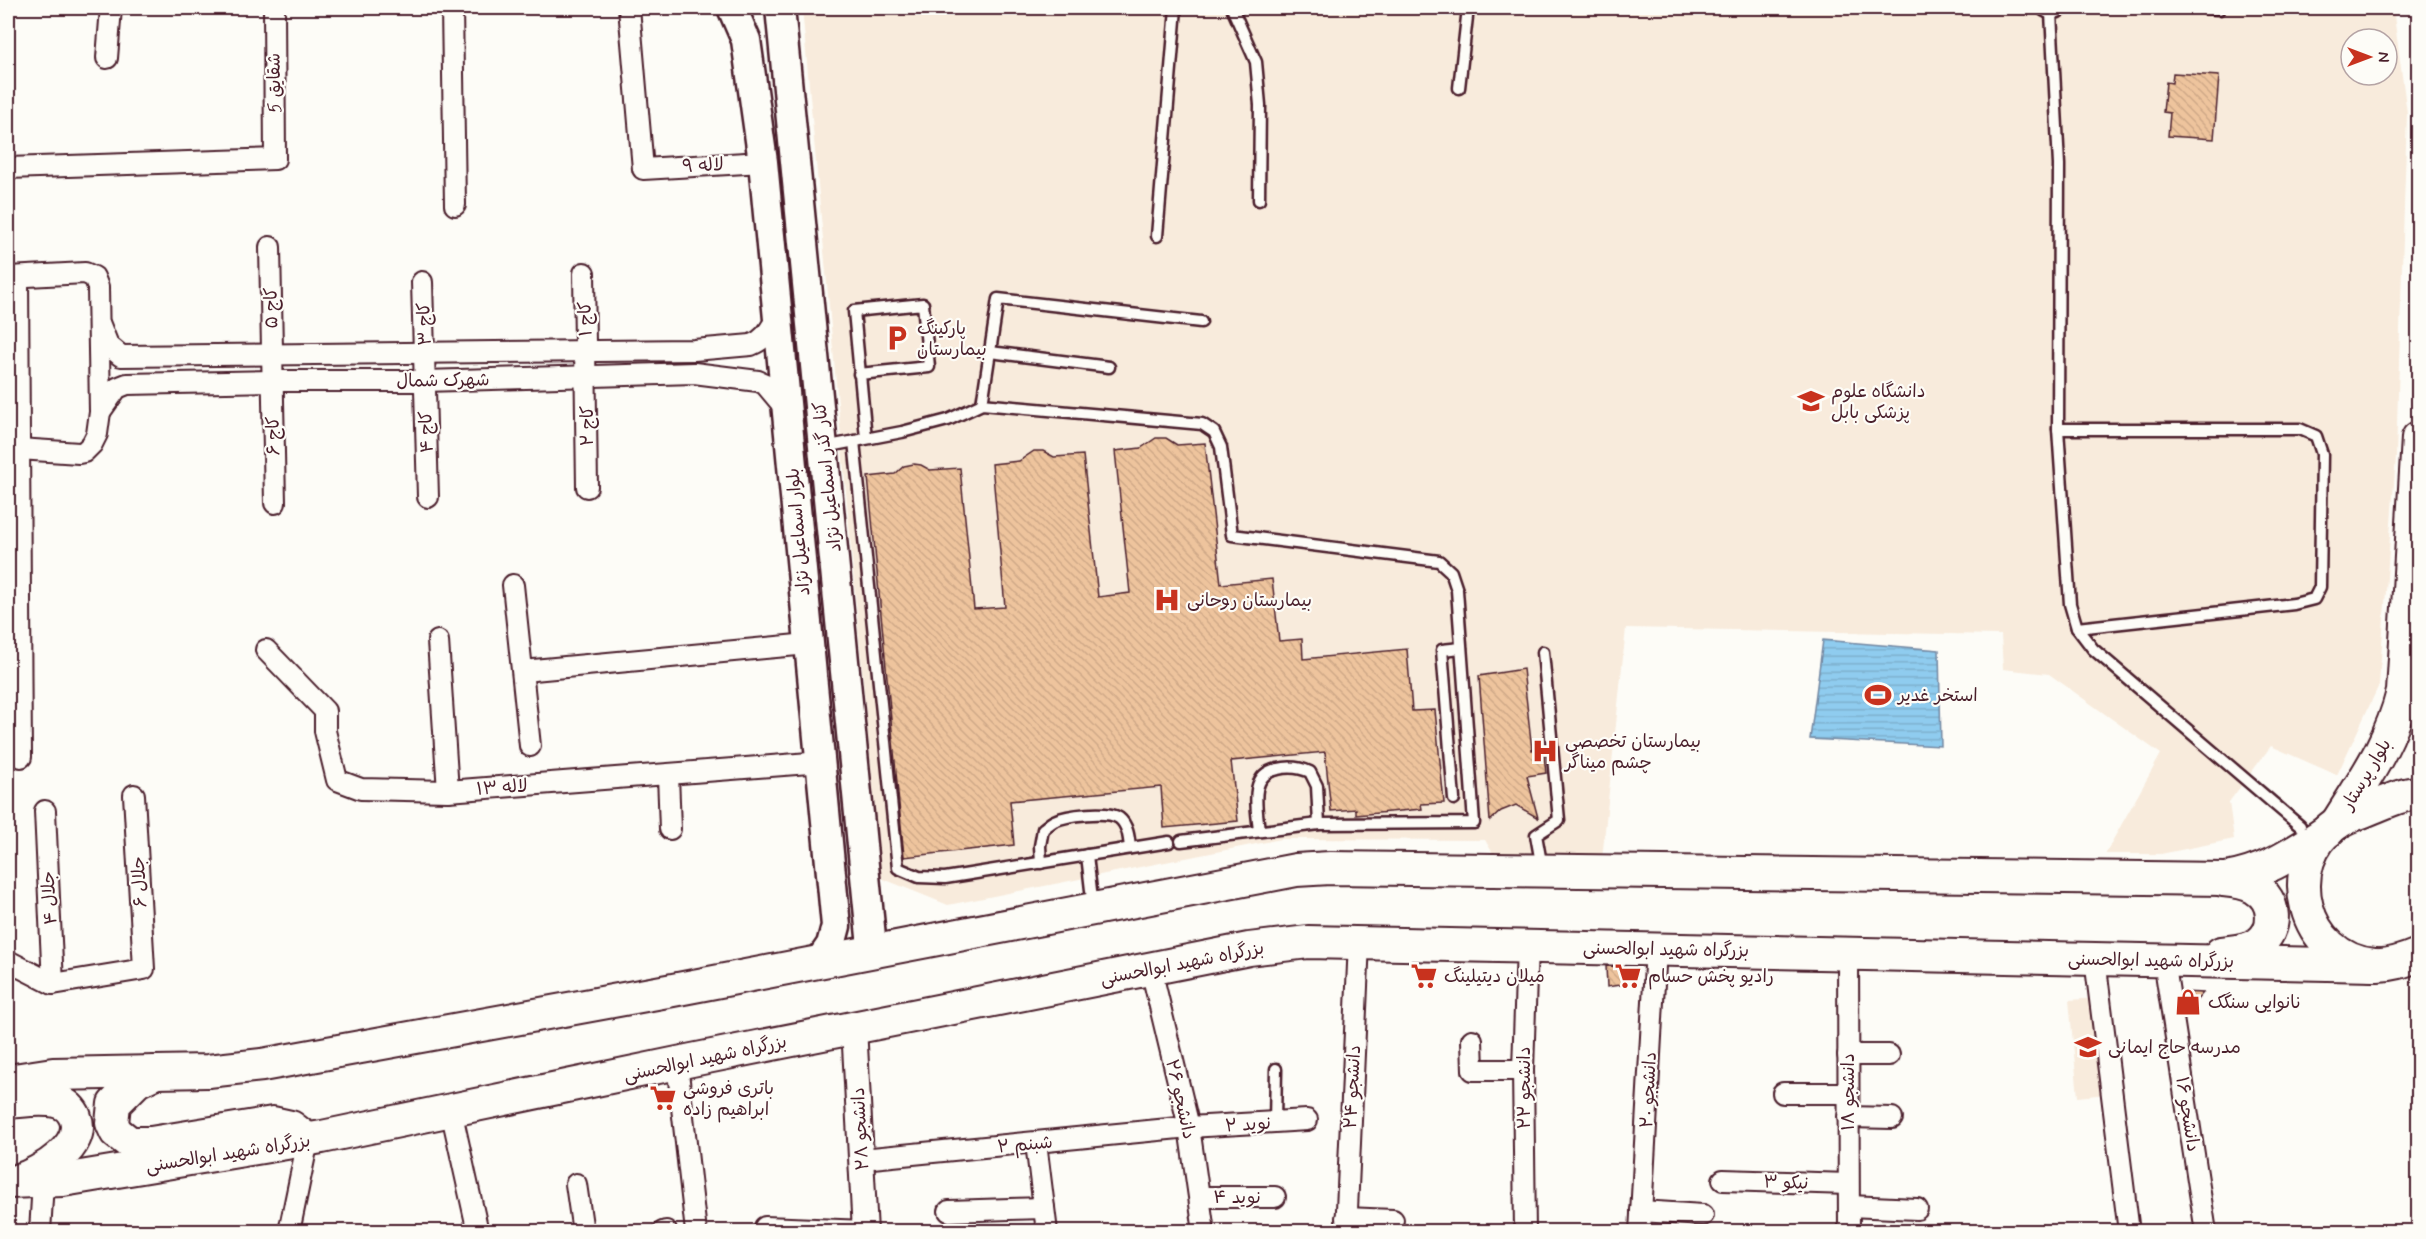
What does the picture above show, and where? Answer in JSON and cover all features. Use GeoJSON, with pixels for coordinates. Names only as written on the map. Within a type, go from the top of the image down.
{"type":"FeatureCollection","features":[{"type":"Feature","properties":{"kind":"main road","name":"بلوار اسماعیل نژاد"},"geometry":{"type":"LineString","coordinates":[[732,8],[746,40],[763,162],[836,926]]}},
{"type":"Feature","properties":{"kind":"main road","name":"بلوار اسماعیل نژاد"},"geometry":{"type":"LineString","coordinates":[[746,40],[754,8]]}},
{"type":"Feature","properties":{"kind":"main road","name":"کنار گذر اسماعیل نژاد"},"geometry":{"type":"LineString","coordinates":[[780,8],[872,947]]}},
{"type":"Feature","properties":{"kind":"main road","name":"بلوار پرستار"},"geometry":{"type":"LineString","coordinates":[[2402,963],[2352,960],[2331,947],[2316,930],[2308,914],[2304,897],[2304,873],[2322,827],[2392,730],[2403,692],[2418,438]]}},
{"type":"Feature","properties":{"kind":"main road"},"geometry":{"type":"LineString","coordinates":[[2209,879],[2238,877],[2260,871],[2292,854],[2322,827],[2402,796],[2418,793]]}},
{"type":"Feature","properties":{"kind":"main road"},"geometry":{"type":"LineString","coordinates":[[8,1081],[53,1074],[235,1069],[294,1060],[1296,870],[2209,879],[2243,882],[2262,892],[2272,910],[2270,930],[2264,938],[2247,949],[2164,960]]}},
{"type":"Feature","properties":{"kind":"main road"},"geometry":{"type":"LineString","coordinates":[[820,961],[831,945],[836,926],[861,945],[872,947],[927,940]]}},
{"type":"Feature","properties":{"kind":"main road","name":"بزرگراه شهید ابوالحسنی"},"geometry":{"type":"LineString","coordinates":[[21,1182],[308,1140],[677,1063],[1283,944],[1359,942],[2095,959],[2402,963]]}},
{"type":"Feature","properties":{"kind":"main road"},"geometry":{"type":"LineString","coordinates":[[157,1072],[137,1081],[114,1104],[112,1123],[116,1132],[130,1143],[151,1143],[273,1123],[291,1127],[308,1140]]}},
{"type":"Feature","properties":{"kind":"main road"},"geometry":{"type":"LineString","coordinates":[[8,1102],[56,1101],[71,1110],[77,1125],[73,1142],[55,1159],[21,1182]]}},
{"type":"Feature","properties":{"kind":"street"},"geometry":{"type":"LineString","coordinates":[[107,58],[111,8]]}},
{"type":"Feature","properties":{"kind":"street","name":"شقايق 5"},"geometry":{"type":"LineString","coordinates":[[8,168],[275,159],[274,8]]}},
{"type":"Feature","properties":{"kind":"street"},"geometry":{"type":"LineString","coordinates":[[452,8],[455,205]]}},
{"type":"Feature","properties":{"kind":"street","name":"لاله ۹"},"geometry":{"type":"LineString","coordinates":[[629,8],[643,169],[763,162]]}},
{"type":"Feature","properties":{"kind":"street","name":"کاج ۵"},"geometry":{"type":"LineString","coordinates":[[270,247],[272,368]]}},
{"type":"Feature","properties":{"kind":"street","name":"کاج ۱"},"geometry":{"type":"LineString","coordinates":[[584,273],[586,364]]}},
{"type":"Feature","properties":{"kind":"street"},"geometry":{"type":"LineString","coordinates":[[19,449],[84,452],[92,444],[97,434],[100,412],[100,325],[98,287],[90,275],[13,277],[19,449],[14,682],[21,757]]}},
{"type":"Feature","properties":{"kind":"street","name":"کاج ۳"},"geometry":{"type":"LineString","coordinates":[[422,282],[425,366]]}},
{"type":"Feature","properties":{"kind":"street","name":"شهرک شمال"},"geometry":{"type":"LineString","coordinates":[[100,412],[117,388],[127,384],[272,368],[586,364],[751,345],[766,336],[778,316]]}},
{"type":"Feature","properties":{"kind":"street","name":"شهرک شمال"},"geometry":{"type":"LineString","coordinates":[[100,325],[108,345],[121,356],[272,368],[586,364],[758,381],[765,384],[786,409]]}},
{"type":"Feature","properties":{"kind":"street"},"geometry":{"type":"LineString","coordinates":[[694,350],[694,373]]}},
{"type":"Feature","properties":{"kind":"street","name":"کاج ۲"},"geometry":{"type":"LineString","coordinates":[[586,364],[587,487]]}},
{"type":"Feature","properties":{"kind":"street","name":"کاج ۴"},"geometry":{"type":"LineString","coordinates":[[425,366],[428,498]]}},
{"type":"Feature","properties":{"kind":"street","name":"کاج ۶"},"geometry":{"type":"LineString","coordinates":[[272,368],[275,503]]}},
{"type":"Feature","properties":{"kind":"street"},"geometry":{"type":"LineString","coordinates":[[513,585],[530,746]]}},
{"type":"Feature","properties":{"kind":"street"},"geometry":{"type":"LineString","coordinates":[[438,641],[448,791]]}},
{"type":"Feature","properties":{"kind":"street"},"geometry":{"type":"LineString","coordinates":[[522,671],[808,644]]}},
{"type":"Feature","properties":{"kind":"street","name":"لاله ۱۳"},"geometry":{"type":"LineString","coordinates":[[266,650],[325,711],[325,731],[337,780],[361,789],[448,791],[822,762]]}},
{"type":"Feature","properties":{"kind":"street"},"geometry":{"type":"LineString","coordinates":[[668,775],[670,829]]}},
{"type":"Feature","properties":{"kind":"street","name":"جلال ۶"},"geometry":{"type":"LineString","coordinates":[[53,984],[144,969],[134,795]]}},
{"type":"Feature","properties":{"kind":"street","name":"جلال ۴"},"geometry":{"type":"LineString","coordinates":[[45,811],[53,984]]}},
{"type":"Feature","properties":{"kind":"street","name":"دانشجو ۲۴"},"geometry":{"type":"LineString","coordinates":[[1346,1225],[1359,942]]}},
{"type":"Feature","properties":{"kind":"street","name":"دانشجو ۲۲"},"geometry":{"type":"LineString","coordinates":[[1525,1232],[1523,1070],[1527,945]]}},
{"type":"Feature","properties":{"kind":"street","name":"دانشجو ۲۰"},"geometry":{"type":"LineString","coordinates":[[1640,1232],[1656,948]]}},
{"type":"Feature","properties":{"kind":"street","name":"دانشجو ۱۸"},"geometry":{"type":"LineString","coordinates":[[1848,953],[1849,1232]]}},
{"type":"Feature","properties":{"kind":"street"},"geometry":{"type":"LineString","coordinates":[[2095,959],[2129,1232]]}},
{"type":"Feature","properties":{"kind":"street","name":"دانشجو ۱۶"},"geometry":{"type":"LineString","coordinates":[[2164,960],[2206,1232]]}},
{"type":"Feature","properties":{"kind":"street"},"geometry":{"type":"LineString","coordinates":[[8,961],[53,984]]}},
{"type":"Feature","properties":{"kind":"street","name":"دانشجو ۲۶"},"geometry":{"type":"LineString","coordinates":[[1151,969],[1189,1127],[1204,1232]]}},
{"type":"Feature","properties":{"kind":"street","name":"دانشجو ۲۸"},"geometry":{"type":"LineString","coordinates":[[854,1028],[865,1231]]}},
{"type":"Feature","properties":{"kind":"street"},"geometry":{"type":"LineString","coordinates":[[1472,1040],[1473,1070],[1523,1070]]}},
{"type":"Feature","properties":{"kind":"street"},"geometry":{"type":"LineString","coordinates":[[1848,1054],[1889,1054]]}},
{"type":"Feature","properties":{"kind":"street"},"geometry":{"type":"LineString","coordinates":[[677,1063],[696,1232]]}},
{"type":"Feature","properties":{"kind":"street"},"geometry":{"type":"LineString","coordinates":[[1783,1093],[1848,1093]]}},
{"type":"Feature","properties":{"kind":"street"},"geometry":{"type":"LineString","coordinates":[[451,1110],[478,1232]]}},
{"type":"Feature","properties":{"kind":"street"},"geometry":{"type":"LineString","coordinates":[[1848,1117],[1892,1118]]}},
{"type":"Feature","properties":{"kind":"street","name":"نوید ۲"},"geometry":{"type":"LineString","coordinates":[[1189,1127],[1307,1120]]}},
{"type":"Feature","properties":{"kind":"street","name":"شبنم ۲"},"geometry":{"type":"LineString","coordinates":[[862,1159],[1189,1127]]}},
{"type":"Feature","properties":{"kind":"street"},"geometry":{"type":"LineString","coordinates":[[289,1232],[308,1140]]}},
{"type":"Feature","properties":{"kind":"street"},"geometry":{"type":"LineString","coordinates":[[1035,1143],[1047,1232]]}},
{"type":"Feature","properties":{"kind":"street","name":"نیکو ۳"},"geometry":{"type":"LineString","coordinates":[[1723,1180],[1848,1184]]}},
{"type":"Feature","properties":{"kind":"street"},"geometry":{"type":"LineString","coordinates":[[21,1182],[40,1232]]}},
{"type":"Feature","properties":{"kind":"street"},"geometry":{"type":"LineString","coordinates":[[576,1184],[583,1232]]}},
{"type":"Feature","properties":{"kind":"street","name":"نوید ۴"},"geometry":{"type":"LineString","coordinates":[[1200,1197],[1275,1197]]}},
{"type":"Feature","properties":{"kind":"street"},"geometry":{"type":"LineString","coordinates":[[1849,1206],[1917,1209]]}},
{"type":"Feature","properties":{"kind":"street"},"geometry":{"type":"LineString","coordinates":[[949,1211],[1044,1208]]}},
{"type":"Feature","properties":{"kind":"street"},"geometry":{"type":"LineString","coordinates":[[1641,1211],[1703,1215]]}},
{"type":"Feature","properties":{"kind":"street"},"geometry":{"type":"LineString","coordinates":[[1346,1225],[1393,1220]]}},
{"type":"Feature","properties":{"kind":"street"},"geometry":{"type":"LineString","coordinates":[[765,1232],[765,1227],[865,1231]]}},
{"type":"Feature","properties":{"kind":"lane"},"geometry":{"type":"LineString","coordinates":[[1157,236],[1176,8]]}},
{"type":"Feature","properties":{"kind":"lane"},"geometry":{"type":"LineString","coordinates":[[1232,8],[1256,62],[1260,105],[1259,200]]}},
{"type":"Feature","properties":{"kind":"lane"},"geometry":{"type":"LineString","coordinates":[[1459,88],[1468,8]]}},
{"type":"Feature","properties":{"kind":"lane"},"geometry":{"type":"LineString","coordinates":[[2063,8],[2057,13],[2046,10],[2059,165],[2058,429],[2070,604],[2078,628],[2093,649],[2322,827]]}},
{"type":"Feature","properties":{"kind":"lane"},"geometry":{"type":"LineString","coordinates":[[2204,8],[2219,9]]}},
{"type":"Feature","properties":{"kind":"lane"},"geometry":{"type":"LineString","coordinates":[[982,404],[999,299],[1202,321]]}},
{"type":"Feature","properties":{"kind":"lane"},"geometry":{"type":"LineString","coordinates":[[860,374],[929,367],[923,304],[854,311],[866,438]]}},
{"type":"Feature","properties":{"kind":"lane"},"geometry":{"type":"LineString","coordinates":[[990,352],[1109,367]]}},
{"type":"Feature","properties":{"kind":"lane"},"geometry":{"type":"LineString","coordinates":[[824,447],[948,420],[982,404],[1202,424],[1214,432],[1221,447],[1232,536],[1439,561],[1451,572],[1456,590],[1474,823],[1319,824],[1181,841]]}},
{"type":"Feature","properties":{"kind":"lane"},"geometry":{"type":"LineString","coordinates":[[2058,429],[2300,429],[2316,436],[2322,454],[2320,587],[2314,599],[2294,604],[2078,628]]}},
{"type":"Feature","properties":{"kind":"lane"},"geometry":{"type":"LineString","coordinates":[[854,441],[898,868],[919,877],[945,878],[1168,842]]}},
{"type":"Feature","properties":{"kind":"lane"},"geometry":{"type":"LineString","coordinates":[[1454,799],[1442,650],[1461,648]]}},
{"type":"Feature","properties":{"kind":"lane"},"geometry":{"type":"LineString","coordinates":[[1542,871],[1536,835],[1559,820],[1543,652]]}},
{"type":"Feature","properties":{"kind":"lane"},"geometry":{"type":"LineString","coordinates":[[1259,831],[1256,801],[1258,782],[1268,771],[1286,767],[1299,767],[1310,772],[1317,786],[1319,824]]}},
{"type":"Feature","properties":{"kind":"lane"},"geometry":{"type":"LineString","coordinates":[[1041,863],[1040,846],[1043,829],[1054,821],[1077,816],[1100,813],[1118,818],[1127,830],[1130,848]]}},
{"type":"Feature","properties":{"kind":"lane"},"geometry":{"type":"LineString","coordinates":[[1087,855],[1093,908]]}},
{"type":"Feature","properties":{"kind":"lane"},"geometry":{"type":"LineString","coordinates":[[1275,1122],[1276,1069]]}},
{"type":"Feature","properties":{"kind":"shaded area","name":"دانشگاه علوم پزشکی بابل"},"geometry":{"type":"Polygon","coordinates":[[[802,8],[2393,8],[2396,27],[2339,27],[2339,87],[2399,87],[2399,53],[2407,113],[2396,456],[2379,685],[2337,775],[2271,746],[2229,802],[2234,839],[2161,854],[2105,854],[2161,754],[2049,674],[2003,669],[2001,635],[1626,628],[1602,859],[1494,855],[1485,840],[1281,839],[948,905],[881,878],[802,8]]]}},
{"type":"Feature","properties":{"kind":"shaded area","name":"مدرسه حاج ایمانی"},"geometry":{"type":"Polygon","coordinates":[[[2098,998],[2106,1094],[2078,1097],[2069,1000],[2098,998]]]}},
{"type":"Feature","properties":{"kind":"water","name":"استخر غدیر"},"geometry":{"type":"Polygon","coordinates":[[[1823,640],[1939,650],[1941,746],[1810,739],[1823,640]]]}},
{"type":"Feature","properties":{"kind":"building"},"geometry":{"type":"Polygon","coordinates":[[[2173,73],[2219,76],[2214,139],[2168,136],[2170,113],[2163,112],[2166,82],[2172,83],[2173,73]]]}},
{"type":"Feature","properties":{"kind":"building"},"geometry":{"type":"Polygon","coordinates":[[[1156,438],[1166,438],[1177,445],[1205,443],[1221,584],[1272,579],[1279,641],[1302,639],[1303,659],[1407,649],[1412,711],[1435,710],[1444,803],[1421,804],[1422,809],[1356,815],[1356,809],[1331,811],[1325,752],[1231,761],[1238,821],[1164,828],[1161,787],[1010,801],[1014,845],[904,857],[868,477],[895,474],[904,466],[914,464],[930,470],[960,468],[974,609],[1005,607],[992,464],[1019,461],[1034,451],[1043,451],[1054,457],[1083,455],[1098,597],[1130,593],[1115,451],[1141,448],[1156,438]]]}},
{"type":"Feature","properties":{"kind":"building"},"geometry":{"type":"Polygon","coordinates":[[[1523,669],[1532,750],[1543,747],[1546,773],[1527,776],[1538,818],[1516,805],[1501,811],[1490,821],[1479,676],[1523,669]]]}},
{"type":"Feature","properties":{"kind":"building"},"geometry":{"type":"Polygon","coordinates":[[[1606,966],[1625,967],[1626,984],[1607,987],[1606,966]]]}},
{"type":"Feature","properties":{"kind":"building","name":"نانوایی سنگک"},"geometry":{"type":"Polygon","coordinates":[[[2181,992],[2203,993],[2188,1010],[2183,1005],[2181,992]]]}},
{"type":"Feature","properties":{"kind":"place","name":"پارکینگ بیمارستان"},"geometry":{"type":"Point","coordinates":[897,338]}},
{"type":"Feature","properties":{"kind":"place","name":"دانشگاه علوم پزشکی بابل"},"geometry":{"type":"Point","coordinates":[1811,401]}},
{"type":"Feature","properties":{"kind":"place","name":"بیمارستان روحانی"},"geometry":{"type":"Point","coordinates":[1167,600]}},
{"type":"Feature","properties":{"kind":"place","name":"استخر غدیر"},"geometry":{"type":"Point","coordinates":[1878,695]}},
{"type":"Feature","properties":{"kind":"place","name":"بیمارستان تخصصی چشم میناگر"},"geometry":{"type":"Point","coordinates":[1545,751]}},
{"type":"Feature","properties":{"kind":"place","name":"میلان دیتیلینگ"},"geometry":{"type":"Point","coordinates":[1424,976]}},
{"type":"Feature","properties":{"kind":"place","name":"رادیو پخش حسام"},"geometry":{"type":"Point","coordinates":[1628,976]}},
{"type":"Feature","properties":{"kind":"place","name":"نانوایی سنگک"},"geometry":{"type":"Point","coordinates":[2188,1002]}},
{"type":"Feature","properties":{"kind":"place","name":"مدرسه حاج ایمانی"},"geometry":{"type":"Point","coordinates":[2088,1047]}},
{"type":"Feature","properties":{"kind":"place","name":"باتری فروشی ابراهیم زاده"},"geometry":{"type":"Point","coordinates":[663,1098]}}]}
